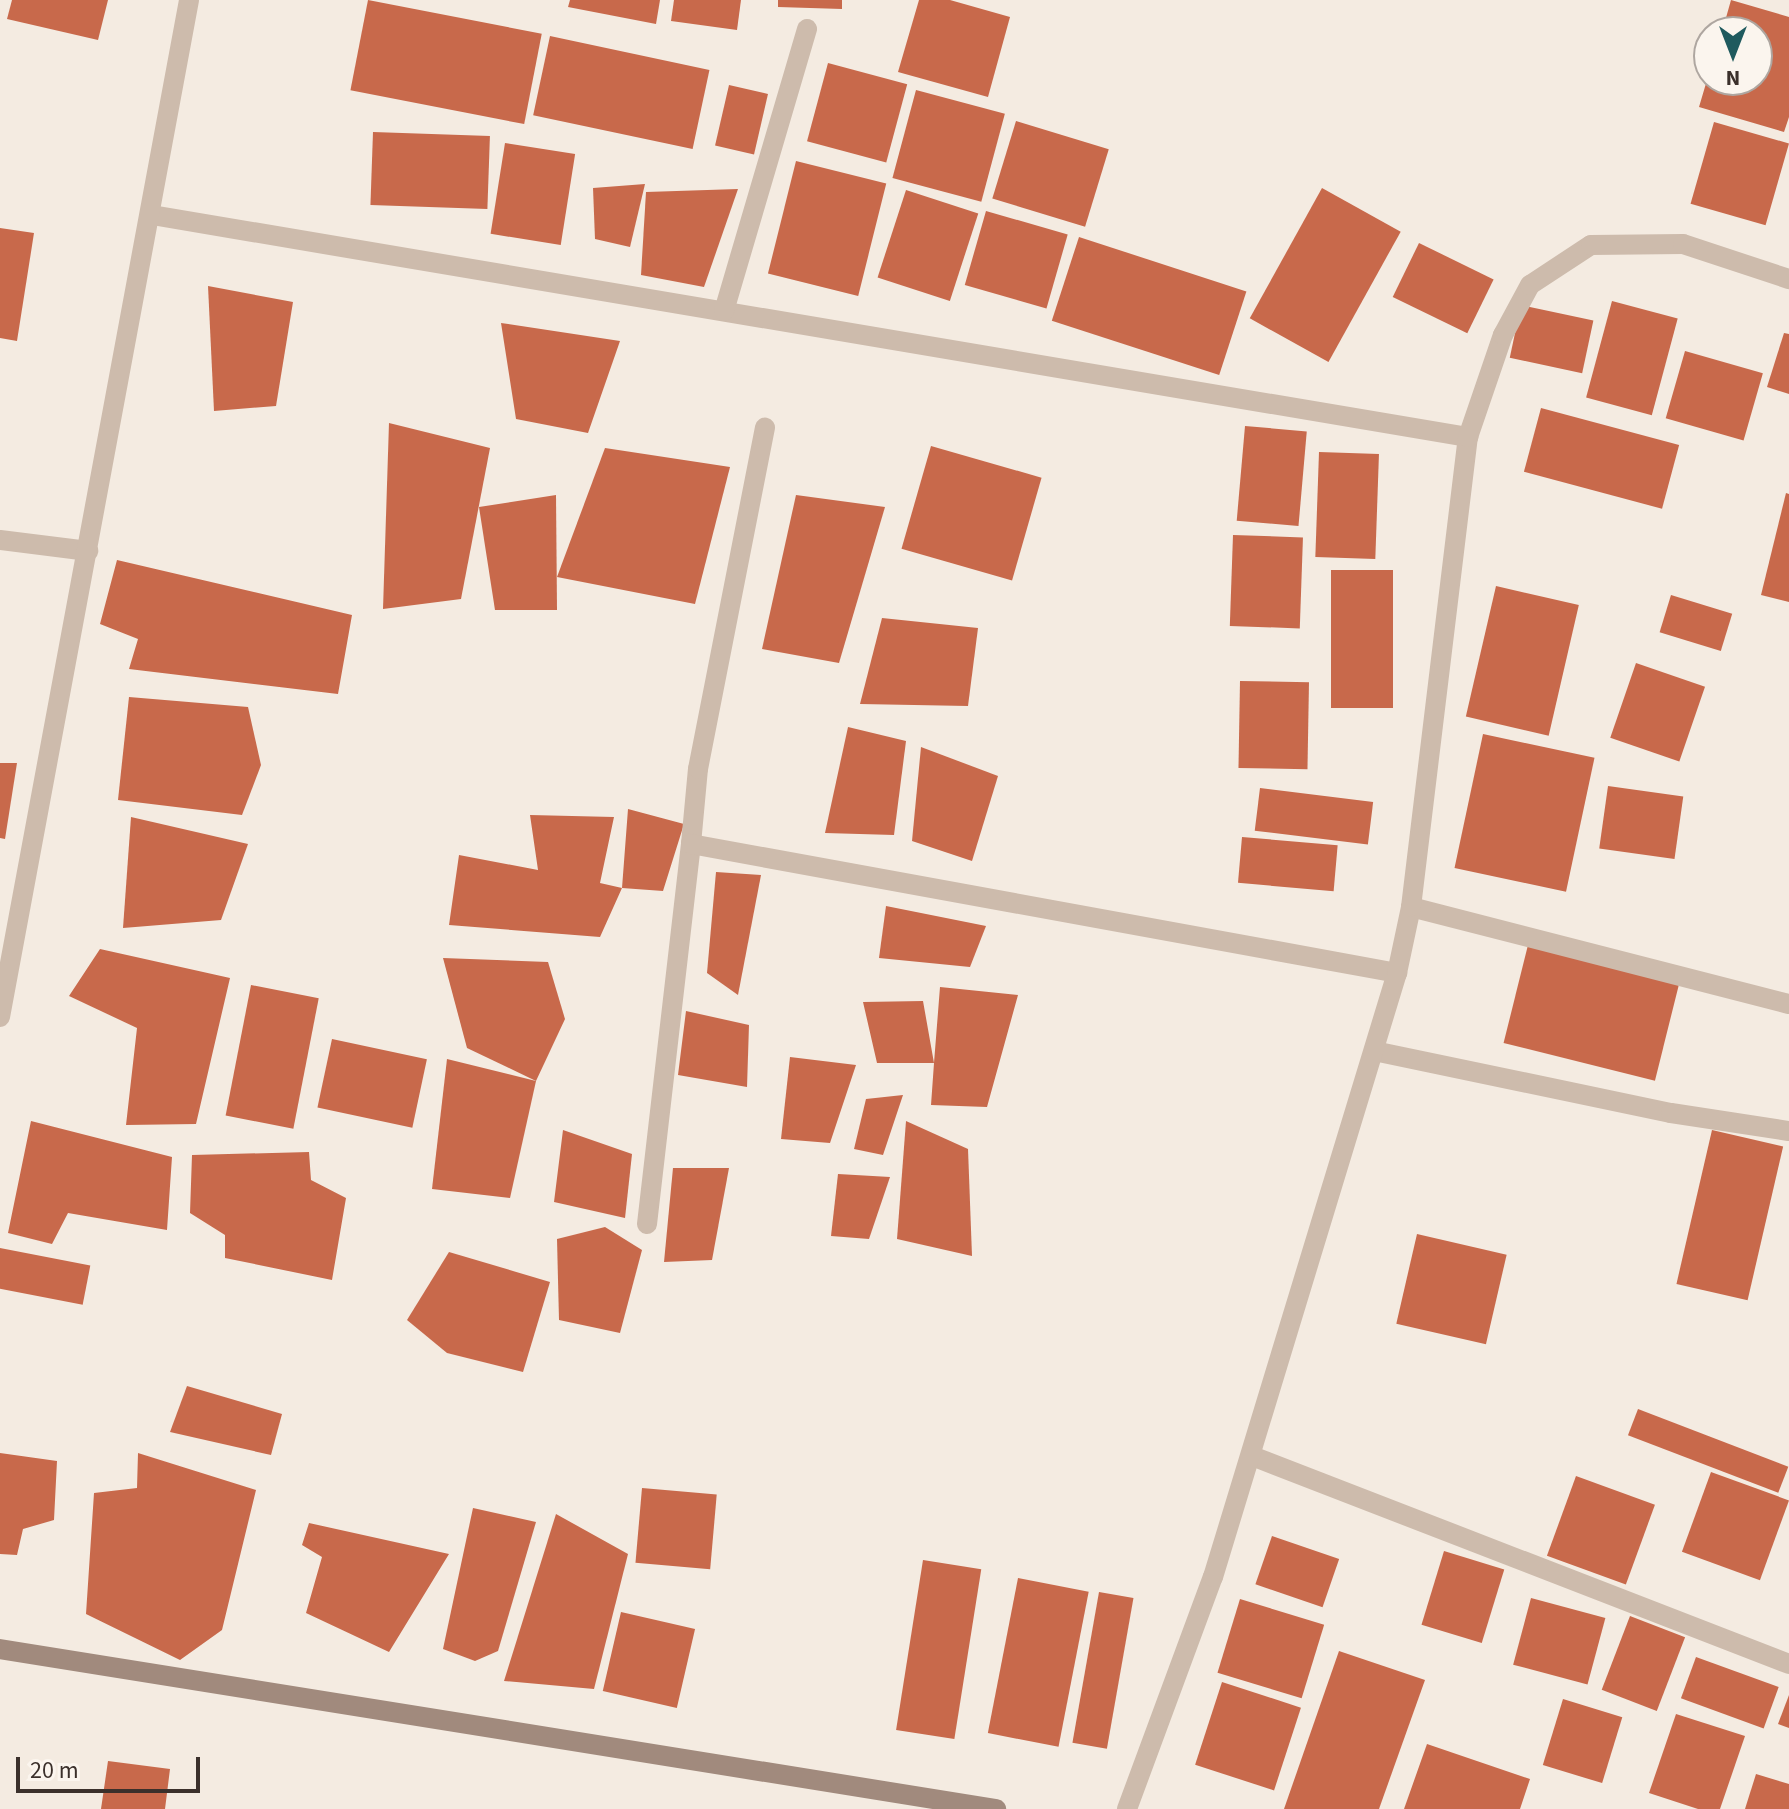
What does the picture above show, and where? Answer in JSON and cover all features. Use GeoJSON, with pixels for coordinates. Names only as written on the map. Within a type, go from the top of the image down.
{"type":"FeatureCollection","features":[{"type":"Feature","properties":{"kind":"street"},"geometry":{"type":"LineString","coordinates":[[0,1017],[3,983],[152,215],[189,0]]}},
{"type":"Feature","properties":{"kind":"street"},"geometry":{"type":"LineString","coordinates":[[724,311],[807,29]]}},
{"type":"Feature","properties":{"kind":"street"},"geometry":{"type":"LineString","coordinates":[[152,215],[1468,437]]}},
{"type":"Feature","properties":{"kind":"street"},"geometry":{"type":"LineString","coordinates":[[1127,1809],[1252,1456],[1397,973],[1411,907],[1468,437],[1503,335],[1530,285],[1591,245],[1683,244],[1789,279]]}},
{"type":"Feature","properties":{"kind":"street"},"geometry":{"type":"LineString","coordinates":[[647,1224],[698,769],[765,428]]}},
{"type":"Feature","properties":{"kind":"street"},"geometry":{"type":"LineString","coordinates":[[0,540],[88,551]]}},
{"type":"Feature","properties":{"kind":"street"},"geometry":{"type":"LineString","coordinates":[[691,844],[1397,973]]}},
{"type":"Feature","properties":{"kind":"street"},"geometry":{"type":"LineString","coordinates":[[1411,907],[1789,1004]]}},
{"type":"Feature","properties":{"kind":"street"},"geometry":{"type":"LineString","coordinates":[[1374,1051],[1671,1113],[1789,1131]]}},
{"type":"Feature","properties":{"kind":"street"},"geometry":{"type":"LineString","coordinates":[[1252,1456],[1789,1664]]}},
{"type":"Feature","properties":{"kind":"street"},"geometry":{"type":"LineString","coordinates":[[0,1649],[996,1809]]}},
{"type":"Feature","properties":{"kind":"building"},"geometry":{"type":"Polygon","coordinates":[[[12,0],[108,0],[98,40],[7,19],[12,0]]]}},
{"type":"Feature","properties":{"kind":"building"},"geometry":{"type":"Polygon","coordinates":[[[368,0],[542,34],[524,124],[350,90],[368,0]]]}},
{"type":"Feature","properties":{"kind":"building"},"geometry":{"type":"Polygon","coordinates":[[[570,0],[660,0],[656,24],[568,7],[570,0]]]}},
{"type":"Feature","properties":{"kind":"building"},"geometry":{"type":"Polygon","coordinates":[[[674,0],[741,0],[737,30],[671,21],[674,0]]]}},
{"type":"Feature","properties":{"kind":"building"},"geometry":{"type":"Polygon","coordinates":[[[778,0],[842,0],[842,9],[778,7],[778,0]]]}},
{"type":"Feature","properties":{"kind":"building"},"geometry":{"type":"Polygon","coordinates":[[[919,0],[950,0],[1010,17],[988,97],[898,72],[919,0]]]}},
{"type":"Feature","properties":{"kind":"building"},"geometry":{"type":"Polygon","coordinates":[[[1731,0],[1789,17],[1789,117],[1784,132],[1699,107],[1702,96],[1773,96],[1773,16],[1726,16],[1731,0]]]}},
{"type":"Feature","properties":{"kind":"building"},"geometry":{"type":"Polygon","coordinates":[[[550,36],[709,70],[693,149],[533,115],[550,36]]]}},
{"type":"Feature","properties":{"kind":"building"},"geometry":{"type":"Polygon","coordinates":[[[828,63],[907,84],[886,162],[807,141],[828,63]]]}},
{"type":"Feature","properties":{"kind":"building"},"geometry":{"type":"Polygon","coordinates":[[[729,85],[768,94],[754,154],[715,145],[729,85]]]}},
{"type":"Feature","properties":{"kind":"building"},"geometry":{"type":"Polygon","coordinates":[[[916,90],[1005,114],[981,202],[892,178],[916,90]]]}},
{"type":"Feature","properties":{"kind":"building"},"geometry":{"type":"Polygon","coordinates":[[[1016,121],[1109,149],[1085,227],[992,198],[1016,121]]]}},
{"type":"Feature","properties":{"kind":"building"},"geometry":{"type":"Polygon","coordinates":[[[1714,122],[1789,143],[1766,225],[1691,204],[1714,122]]]}},
{"type":"Feature","properties":{"kind":"building"},"geometry":{"type":"Polygon","coordinates":[[[373,132],[490,136],[487,209],[370,205],[373,132]]]}},
{"type":"Feature","properties":{"kind":"building"},"geometry":{"type":"Polygon","coordinates":[[[505,143],[575,154],[561,245],[491,234],[505,143]]]}},
{"type":"Feature","properties":{"kind":"building"},"geometry":{"type":"Polygon","coordinates":[[[796,161],[886,183],[858,296],[768,274],[796,161]]]}},
{"type":"Feature","properties":{"kind":"building"},"geometry":{"type":"Polygon","coordinates":[[[645,184],[630,247],[595,239],[593,188],[645,184]]]}},
{"type":"Feature","properties":{"kind":"building"},"geometry":{"type":"Polygon","coordinates":[[[1322,188],[1401,232],[1328,362],[1250,318],[1322,188]]]}},
{"type":"Feature","properties":{"kind":"building"},"geometry":{"type":"Polygon","coordinates":[[[738,189],[704,287],[641,275],[646,192],[738,189]]]}},
{"type":"Feature","properties":{"kind":"building"},"geometry":{"type":"Polygon","coordinates":[[[906,190],[978,213],[950,301],[878,277],[906,190]]]}},
{"type":"Feature","properties":{"kind":"building"},"geometry":{"type":"Polygon","coordinates":[[[986,211],[1068,234],[1046,308],[965,285],[986,211]]]}},
{"type":"Feature","properties":{"kind":"building"},"geometry":{"type":"Polygon","coordinates":[[[0,228],[34,233],[17,341],[0,338],[0,228]]]}},
{"type":"Feature","properties":{"kind":"building"},"geometry":{"type":"Polygon","coordinates":[[[1079,237],[1246,291],[1219,375],[1052,321],[1079,237]]]}},
{"type":"Feature","properties":{"kind":"building"},"geometry":{"type":"Polygon","coordinates":[[[1419,243],[1494,279],[1467,333],[1393,297],[1419,243]]]}},
{"type":"Feature","properties":{"kind":"building"},"geometry":{"type":"Polygon","coordinates":[[[208,286],[293,302],[276,406],[214,411],[208,286]]]}},
{"type":"Feature","properties":{"kind":"building"},"geometry":{"type":"Polygon","coordinates":[[[1612,301],[1678,319],[1652,415],[1586,398],[1612,301]]]}},
{"type":"Feature","properties":{"kind":"building"},"geometry":{"type":"Polygon","coordinates":[[[1521,305],[1593,320],[1582,373],[1510,358],[1521,305]]]}},
{"type":"Feature","properties":{"kind":"building"},"geometry":{"type":"Polygon","coordinates":[[[501,323],[620,341],[588,433],[516,419],[501,323]]]}},
{"type":"Feature","properties":{"kind":"building"},"geometry":{"type":"Polygon","coordinates":[[[1784,333],[1789,334],[1789,394],[1767,387],[1784,333]]]}},
{"type":"Feature","properties":{"kind":"building"},"geometry":{"type":"Polygon","coordinates":[[[1685,351],[1763,373],[1744,441],[1666,418],[1685,351]]]}},
{"type":"Feature","properties":{"kind":"building"},"geometry":{"type":"Polygon","coordinates":[[[1541,408],[1679,445],[1662,509],[1524,472],[1541,408]]]}},
{"type":"Feature","properties":{"kind":"building"},"geometry":{"type":"Polygon","coordinates":[[[389,423],[490,448],[461,599],[383,609],[389,423]]]}},
{"type":"Feature","properties":{"kind":"building"},"geometry":{"type":"Polygon","coordinates":[[[1245,426],[1307,431],[1298,526],[1237,521],[1245,426]]]}},
{"type":"Feature","properties":{"kind":"building"},"geometry":{"type":"Polygon","coordinates":[[[931,446],[1042,478],[1012,581],[902,549],[931,446]]]}},
{"type":"Feature","properties":{"kind":"building"},"geometry":{"type":"Polygon","coordinates":[[[605,448],[730,467],[695,604],[557,577],[605,448]]]}},
{"type":"Feature","properties":{"kind":"building"},"geometry":{"type":"Polygon","coordinates":[[[1319,452],[1379,454],[1375,559],[1315,557],[1319,452]]]}},
{"type":"Feature","properties":{"kind":"building"},"geometry":{"type":"Polygon","coordinates":[[[1786,493],[1789,494],[1789,602],[1761,595],[1786,493]]]}},
{"type":"Feature","properties":{"kind":"building"},"geometry":{"type":"Polygon","coordinates":[[[556,495],[557,610],[495,610],[479,507],[556,495]]]}},
{"type":"Feature","properties":{"kind":"building"},"geometry":{"type":"Polygon","coordinates":[[[796,495],[885,507],[839,663],[762,649],[796,495]]]}},
{"type":"Feature","properties":{"kind":"building"},"geometry":{"type":"Polygon","coordinates":[[[1233,535],[1303,537],[1300,628],[1230,626],[1233,535]]]}},
{"type":"Feature","properties":{"kind":"building"},"geometry":{"type":"Polygon","coordinates":[[[117,560],[352,615],[338,694],[129,669],[138,639],[100,624],[117,560]]]}},
{"type":"Feature","properties":{"kind":"building"},"geometry":{"type":"Polygon","coordinates":[[[1331,570],[1393,570],[1393,708],[1331,708],[1331,570]]]}},
{"type":"Feature","properties":{"kind":"building"},"geometry":{"type":"Polygon","coordinates":[[[1496,586],[1579,605],[1549,736],[1466,717],[1496,586]]]}},
{"type":"Feature","properties":{"kind":"building"},"geometry":{"type":"Polygon","coordinates":[[[1671,595],[1732,614],[1721,651],[1660,632],[1671,595]]]}},
{"type":"Feature","properties":{"kind":"building"},"geometry":{"type":"Polygon","coordinates":[[[882,618],[978,628],[968,706],[860,704],[882,618]]]}},
{"type":"Feature","properties":{"kind":"building"},"geometry":{"type":"Polygon","coordinates":[[[1636,663],[1705,687],[1679,761],[1610,738],[1636,663]]]}},
{"type":"Feature","properties":{"kind":"building"},"geometry":{"type":"Polygon","coordinates":[[[1240,681],[1309,682],[1307,769],[1238,768],[1240,681]]]}},
{"type":"Feature","properties":{"kind":"building"},"geometry":{"type":"Polygon","coordinates":[[[129,697],[248,707],[261,765],[242,815],[118,800],[129,697]]]}},
{"type":"Feature","properties":{"kind":"building"},"geometry":{"type":"Polygon","coordinates":[[[848,727],[906,741],[894,835],[825,833],[848,727]]]}},
{"type":"Feature","properties":{"kind":"building"},"geometry":{"type":"Polygon","coordinates":[[[1483,734],[1595,758],[1566,892],[1455,868],[1483,734]]]}},
{"type":"Feature","properties":{"kind":"building"},"geometry":{"type":"Polygon","coordinates":[[[921,747],[998,776],[972,861],[912,841],[921,747]]]}},
{"type":"Feature","properties":{"kind":"building"},"geometry":{"type":"Polygon","coordinates":[[[0,763],[17,763],[5,839],[0,838],[0,763]]]}},
{"type":"Feature","properties":{"kind":"building"},"geometry":{"type":"Polygon","coordinates":[[[1608,786],[1683,797],[1674,859],[1599,848],[1608,786]]]}},
{"type":"Feature","properties":{"kind":"building"},"geometry":{"type":"Polygon","coordinates":[[[1260,788],[1373,802],[1368,845],[1255,831],[1260,788]]]}},
{"type":"Feature","properties":{"kind":"building"},"geometry":{"type":"Polygon","coordinates":[[[628,809],[684,824],[663,891],[622,888],[628,809]]]}},
{"type":"Feature","properties":{"kind":"building"},"geometry":{"type":"Polygon","coordinates":[[[530,815],[614,817],[600,883],[622,888],[600,937],[449,925],[459,855],[538,870],[530,815]]]}},
{"type":"Feature","properties":{"kind":"building"},"geometry":{"type":"Polygon","coordinates":[[[131,817],[248,844],[221,920],[123,928],[131,817]]]}},
{"type":"Feature","properties":{"kind":"building"},"geometry":{"type":"Polygon","coordinates":[[[1242,837],[1338,845],[1334,891],[1238,883],[1242,837]]]}},
{"type":"Feature","properties":{"kind":"building"},"geometry":{"type":"Polygon","coordinates":[[[716,872],[761,875],[738,995],[707,973],[716,872]]]}},
{"type":"Feature","properties":{"kind":"building"},"geometry":{"type":"Polygon","coordinates":[[[886,906],[986,926],[970,967],[879,958],[886,906]]]}},
{"type":"Feature","properties":{"kind":"building"},"geometry":{"type":"Polygon","coordinates":[[[1528,945],[1679,983],[1655,1081],[1504,1043],[1528,945]]]}},
{"type":"Feature","properties":{"kind":"building"},"geometry":{"type":"Polygon","coordinates":[[[100,949],[230,978],[196,1124],[126,1125],[137,1028],[69,996],[100,949]]]}},
{"type":"Feature","properties":{"kind":"building"},"geometry":{"type":"Polygon","coordinates":[[[443,958],[548,962],[565,1019],[536,1081],[467,1048],[443,958]]]}},
{"type":"Feature","properties":{"kind":"building"},"geometry":{"type":"Polygon","coordinates":[[[251,985],[319,998],[293,1129],[226,1116],[251,985]]]}},
{"type":"Feature","properties":{"kind":"building"},"geometry":{"type":"Polygon","coordinates":[[[940,987],[1018,995],[987,1107],[931,1105],[940,987]]]}},
{"type":"Feature","properties":{"kind":"building"},"geometry":{"type":"Polygon","coordinates":[[[923,1001],[934,1063],[877,1063],[863,1002],[923,1001]]]}},
{"type":"Feature","properties":{"kind":"building"},"geometry":{"type":"Polygon","coordinates":[[[686,1011],[749,1025],[747,1087],[678,1075],[686,1011]]]}},
{"type":"Feature","properties":{"kind":"building"},"geometry":{"type":"Polygon","coordinates":[[[332,1039],[427,1059],[412,1128],[317,1107],[332,1039]]]}},
{"type":"Feature","properties":{"kind":"building"},"geometry":{"type":"Polygon","coordinates":[[[790,1057],[856,1065],[830,1143],[781,1139],[790,1057]]]}},
{"type":"Feature","properties":{"kind":"building"},"geometry":{"type":"Polygon","coordinates":[[[447,1059],[536,1081],[510,1198],[432,1189],[447,1059]]]}},
{"type":"Feature","properties":{"kind":"building"},"geometry":{"type":"Polygon","coordinates":[[[903,1095],[883,1155],[854,1149],[866,1099],[903,1095]]]}},
{"type":"Feature","properties":{"kind":"building"},"geometry":{"type":"Polygon","coordinates":[[[31,1121],[172,1157],[167,1230],[68,1213],[52,1244],[8,1233],[31,1121]]]}},
{"type":"Feature","properties":{"kind":"building"},"geometry":{"type":"Polygon","coordinates":[[[906,1121],[968,1149],[972,1256],[897,1239],[906,1121]]]}},
{"type":"Feature","properties":{"kind":"building"},"geometry":{"type":"Polygon","coordinates":[[[563,1130],[632,1154],[625,1218],[554,1202],[563,1130]]]}},
{"type":"Feature","properties":{"kind":"building"},"geometry":{"type":"Polygon","coordinates":[[[1712,1130],[1783,1146],[1748,1300],[1676,1284],[1712,1130]]]}},
{"type":"Feature","properties":{"kind":"building"},"geometry":{"type":"Polygon","coordinates":[[[309,1152],[311,1180],[346,1198],[332,1280],[225,1258],[225,1235],[190,1213],[192,1155],[309,1152]]]}},
{"type":"Feature","properties":{"kind":"building"},"geometry":{"type":"Polygon","coordinates":[[[673,1168],[729,1168],[712,1260],[664,1262],[673,1168]]]}},
{"type":"Feature","properties":{"kind":"building"},"geometry":{"type":"Polygon","coordinates":[[[838,1174],[890,1177],[869,1239],[831,1236],[838,1174]]]}},
{"type":"Feature","properties":{"kind":"building"},"geometry":{"type":"Polygon","coordinates":[[[605,1227],[642,1250],[620,1333],[559,1320],[557,1239],[605,1227]]]}},
{"type":"Feature","properties":{"kind":"building"},"geometry":{"type":"Polygon","coordinates":[[[1417,1234],[1507,1255],[1486,1344],[1396,1324],[1417,1234]]]}},
{"type":"Feature","properties":{"kind":"building"},"geometry":{"type":"Polygon","coordinates":[[[0,1248],[90,1266],[83,1305],[0,1289],[0,1248]]]}},
{"type":"Feature","properties":{"kind":"building"},"geometry":{"type":"Polygon","coordinates":[[[449,1252],[550,1282],[523,1372],[447,1353],[407,1320],[449,1252]]]}},
{"type":"Feature","properties":{"kind":"building"},"geometry":{"type":"Polygon","coordinates":[[[187,1386],[282,1414],[271,1455],[170,1432],[187,1386]]]}},
{"type":"Feature","properties":{"kind":"building"},"geometry":{"type":"Polygon","coordinates":[[[1638,1409],[1788,1467],[1778,1493],[1628,1435],[1638,1409]]]}},
{"type":"Feature","properties":{"kind":"building"},"geometry":{"type":"Polygon","coordinates":[[[0,1453],[57,1461],[54,1520],[23,1529],[17,1555],[0,1554],[0,1453]]]}},
{"type":"Feature","properties":{"kind":"building"},"geometry":{"type":"Polygon","coordinates":[[[138,1453],[256,1490],[222,1630],[180,1660],[86,1614],[94,1493],[137,1488],[138,1453]]]}},
{"type":"Feature","properties":{"kind":"building"},"geometry":{"type":"Polygon","coordinates":[[[1711,1472],[1789,1500],[1760,1580],[1682,1552],[1711,1472]]]}},
{"type":"Feature","properties":{"kind":"building"},"geometry":{"type":"Polygon","coordinates":[[[1576,1476],[1655,1505],[1626,1585],[1547,1556],[1576,1476]]]}},
{"type":"Feature","properties":{"kind":"building"},"geometry":{"type":"Polygon","coordinates":[[[642,1488],[717,1495],[710,1569],[635,1563],[642,1488]]]}},
{"type":"Feature","properties":{"kind":"building"},"geometry":{"type":"Polygon","coordinates":[[[473,1508],[536,1522],[498,1651],[475,1661],[443,1649],[473,1508]]]}},
{"type":"Feature","properties":{"kind":"building"},"geometry":{"type":"Polygon","coordinates":[[[556,1514],[628,1554],[594,1689],[504,1681],[556,1514]]]}},
{"type":"Feature","properties":{"kind":"building"},"geometry":{"type":"Polygon","coordinates":[[[309,1523],[449,1554],[389,1652],[306,1613],[322,1557],[302,1545],[309,1523]]]}},
{"type":"Feature","properties":{"kind":"building"},"geometry":{"type":"Polygon","coordinates":[[[1272,1536],[1339,1559],[1323,1607],[1255,1584],[1272,1536]]]}},
{"type":"Feature","properties":{"kind":"building"},"geometry":{"type":"Polygon","coordinates":[[[1444,1551],[1504,1569],[1482,1643],[1421,1625],[1444,1551]]]}},
{"type":"Feature","properties":{"kind":"building"},"geometry":{"type":"Polygon","coordinates":[[[923,1560],[981,1569],[954,1739],[896,1730],[923,1560]]]}},
{"type":"Feature","properties":{"kind":"building"},"geometry":{"type":"Polygon","coordinates":[[[1018,1578],[1089,1592],[1059,1747],[988,1733],[1018,1578]]]}},
{"type":"Feature","properties":{"kind":"building"},"geometry":{"type":"Polygon","coordinates":[[[1099,1592],[1133,1598],[1107,1749],[1072,1743],[1099,1592]]]}},
{"type":"Feature","properties":{"kind":"building"},"geometry":{"type":"Polygon","coordinates":[[[1531,1598],[1605,1618],[1588,1685],[1513,1665],[1531,1598]]]}},
{"type":"Feature","properties":{"kind":"building"},"geometry":{"type":"Polygon","coordinates":[[[1240,1599],[1324,1625],[1302,1698],[1217,1673],[1240,1599]]]}},
{"type":"Feature","properties":{"kind":"building"},"geometry":{"type":"Polygon","coordinates":[[[621,1612],[695,1629],[677,1708],[603,1691],[621,1612]]]}},
{"type":"Feature","properties":{"kind":"building"},"geometry":{"type":"Polygon","coordinates":[[[1630,1616],[1685,1637],[1657,1711],[1602,1690],[1630,1616]]]}},
{"type":"Feature","properties":{"kind":"building"},"geometry":{"type":"Polygon","coordinates":[[[1339,1651],[1425,1680],[1379,1809],[1284,1809],[1339,1651]]]}},
{"type":"Feature","properties":{"kind":"building"},"geometry":{"type":"Polygon","coordinates":[[[1696,1657],[1779,1687],[1764,1728],[1681,1698],[1696,1657]]]}},
{"type":"Feature","properties":{"kind":"building"},"geometry":{"type":"Polygon","coordinates":[[[1222,1682],[1301,1708],[1274,1790],[1195,1765],[1222,1682]]]}},
{"type":"Feature","properties":{"kind":"building"},"geometry":{"type":"Polygon","coordinates":[[[1789,1695],[1789,1728],[1778,1724],[1789,1695]]]}},
{"type":"Feature","properties":{"kind":"building"},"geometry":{"type":"Polygon","coordinates":[[[1563,1699],[1622,1717],[1602,1783],[1543,1765],[1563,1699]]]}},
{"type":"Feature","properties":{"kind":"building"},"geometry":{"type":"Polygon","coordinates":[[[1676,1714],[1745,1736],[1720,1809],[1698,1809],[1649,1793],[1676,1714]]]}},
{"type":"Feature","properties":{"kind":"building"},"geometry":{"type":"Polygon","coordinates":[[[1427,1744],[1530,1779],[1520,1809],[1404,1809],[1427,1744]]]}},
{"type":"Feature","properties":{"kind":"building"},"geometry":{"type":"Polygon","coordinates":[[[108,1761],[170,1769],[165,1809],[101,1809],[108,1761]]]}},
{"type":"Feature","properties":{"kind":"building"},"geometry":{"type":"Polygon","coordinates":[[[1756,1774],[1789,1784],[1789,1809],[1745,1809],[1756,1774]]]}}]}
